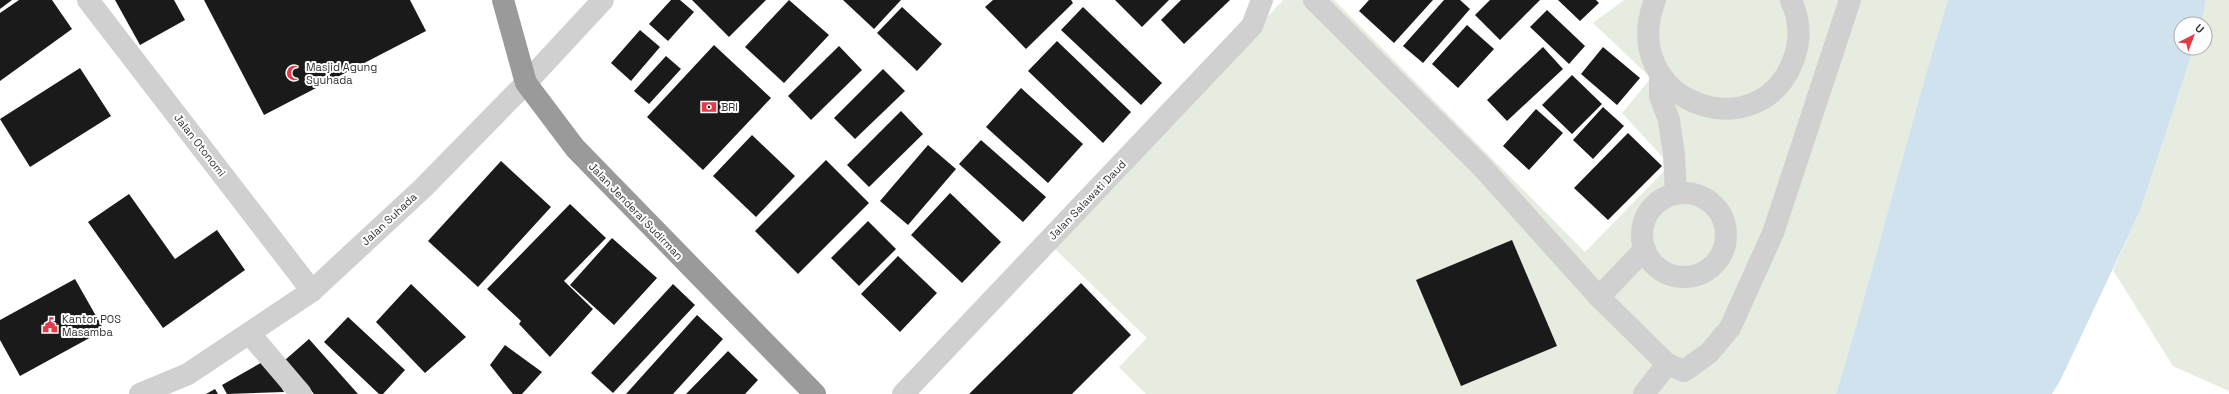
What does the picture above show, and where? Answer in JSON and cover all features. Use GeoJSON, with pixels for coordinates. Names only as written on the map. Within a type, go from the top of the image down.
{"type":"FeatureCollection","features":[{"type":"Feature","properties":{"kind":"highway","name":"Jalan Jenderal Sudirman"},"geometry":{"type":"LineString","coordinates":[[503,0],[526,83],[574,148],[815,394]]}},
{"type":"Feature","properties":{"kind":"street","name":"Jalan Otonomi"},"geometry":{"type":"LineString","coordinates":[[88,0],[312,291]]}},
{"type":"Feature","properties":{"kind":"street","name":"Jalan Suhada"},"geometry":{"type":"LineString","coordinates":[[140,394],[188,374],[312,291],[423,188],[526,83],[603,0]]}},
{"type":"Feature","properties":{"kind":"street","name":"Jalan Salawati Daud"},"geometry":{"type":"LineString","coordinates":[[902,394],[1252,26],[1262,0]]}},
{"type":"Feature","properties":{"kind":"street"},"geometry":{"type":"LineString","coordinates":[[1314,0],[1482,167],[1599,297],[1667,364],[1684,371],[1709,353],[1730,328],[1773,233],[1850,0]]}},
{"type":"Feature","properties":{"kind":"street"},"geometry":{"type":"LineString","coordinates":[[1655,0],[1649,19],[1648,38],[1651,57],[1660,74],[1672,88],[1688,100],[1705,107],[1724,109],[1743,106],[1761,99],[1777,87],[1790,71],[1797,51],[1799,31],[1796,11],[1791,0]]}},
{"type":"Feature","properties":{"kind":"street"},"geometry":{"type":"LineString","coordinates":[[1660,74],[1660,96],[1669,120],[1674,154],[1676,194]]}},
{"type":"Feature","properties":{"kind":"street"},"geometry":{"type":"LineString","coordinates":[[1669,120],[1688,100]]}},
{"type":"Feature","properties":{"kind":"street"},"geometry":{"type":"LineString","coordinates":[[1676,194],[1690,194],[1703,197],[1714,205],[1722,217],[1726,230],[1726,245],[1720,258],[1710,269],[1696,276],[1680,277],[1665,273],[1653,262],[1645,249],[1642,234],[1646,218],[1653,207],[1664,198],[1676,194]]}},
{"type":"Feature","properties":{"kind":"street"},"geometry":{"type":"LineString","coordinates":[[1599,297],[1645,249]]}},
{"type":"Feature","properties":{"kind":"street"},"geometry":{"type":"LineString","coordinates":[[249,333],[302,394]]}},
{"type":"Feature","properties":{"kind":"street"},"geometry":{"type":"LineString","coordinates":[[1644,394],[1667,364]]}},
{"type":"Feature","properties":{"kind":"shaded area"},"geometry":{"type":"Polygon","coordinates":[[[1283,0],[1334,0],[1585,252],[1670,165],[1622,113],[1651,78],[1593,23],[1624,0],[1948,0],[1836,394],[1146,394],[1119,367],[1147,338],[1053,247],[1283,0]]]}},
{"type":"Feature","properties":{"kind":"shaded area"},"geometry":{"type":"Polygon","coordinates":[[[2206,0],[2229,0],[2229,391],[2173,366],[2113,270],[2140,211],[2191,56],[2213,56],[2213,16],[2203,16],[2206,0]]]}},
{"type":"Feature","properties":{"kind":"water"},"geometry":{"type":"Polygon","coordinates":[[[1948,0],[2206,0],[2203,16],[2173,16],[2173,56],[2191,56],[2140,211],[2061,379],[2052,394],[1836,394],[1948,0]]]}},
{"type":"Feature","properties":{"kind":"building"},"geometry":{"type":"Polygon","coordinates":[[[0,0],[12,0],[0,9],[0,0]]]}},
{"type":"Feature","properties":{"kind":"building"},"geometry":{"type":"Polygon","coordinates":[[[19,0],[52,0],[72,29],[0,81],[0,13],[19,0]]]}},
{"type":"Feature","properties":{"kind":"building"},"geometry":{"type":"Polygon","coordinates":[[[115,0],[174,0],[185,20],[140,45],[115,0]]]}},
{"type":"Feature","properties":{"kind":"building","name":"Masjid Agung Syuhada"},"geometry":{"type":"Polygon","coordinates":[[[204,0],[410,0],[426,31],[264,115],[204,0]]]}},
{"type":"Feature","properties":{"kind":"building"},"geometry":{"type":"Polygon","coordinates":[[[671,0],[680,0],[694,12],[668,41],[649,24],[671,0]]]}},
{"type":"Feature","properties":{"kind":"building"},"geometry":{"type":"Polygon","coordinates":[[[692,0],[766,0],[729,37],[692,0]]]}},
{"type":"Feature","properties":{"kind":"building"},"geometry":{"type":"Polygon","coordinates":[[[789,0],[829,35],[784,83],[745,47],[789,0]]]}},
{"type":"Feature","properties":{"kind":"building"},"geometry":{"type":"Polygon","coordinates":[[[843,0],[901,0],[874,29],[843,0]]]}},
{"type":"Feature","properties":{"kind":"building"},"geometry":{"type":"Polygon","coordinates":[[[993,0],[1071,0],[1073,3],[1026,49],[985,7],[993,0]]]}},
{"type":"Feature","properties":{"kind":"building"},"geometry":{"type":"Polygon","coordinates":[[[1115,0],[1169,0],[1142,27],[1115,0]]]}},
{"type":"Feature","properties":{"kind":"building"},"geometry":{"type":"Polygon","coordinates":[[[1181,0],[1230,0],[1184,44],[1161,20],[1181,0]]]}},
{"type":"Feature","properties":{"kind":"building"},"geometry":{"type":"Polygon","coordinates":[[[1369,0],[1433,0],[1394,43],[1359,11],[1369,0]]]}},
{"type":"Feature","properties":{"kind":"building"},"geometry":{"type":"Polygon","coordinates":[[[1444,0],[1460,0],[1470,9],[1423,63],[1403,46],[1444,0]]]}},
{"type":"Feature","properties":{"kind":"building"},"geometry":{"type":"Polygon","coordinates":[[[1490,0],[1540,0],[1500,40],[1475,15],[1490,0]]]}},
{"type":"Feature","properties":{"kind":"building"},"geometry":{"type":"Polygon","coordinates":[[[1558,0],[1596,0],[1599,3],[1580,21],[1558,0]]]}},
{"type":"Feature","properties":{"kind":"building"},"geometry":{"type":"Polygon","coordinates":[[[902,7],[942,44],[917,71],[877,33],[902,7]]]}},
{"type":"Feature","properties":{"kind":"building"},"geometry":{"type":"Polygon","coordinates":[[[1083,7],[1162,83],[1141,105],[1061,30],[1083,7]]]}},
{"type":"Feature","properties":{"kind":"building"},"geometry":{"type":"Polygon","coordinates":[[[1547,10],[1585,46],[1569,64],[1530,27],[1547,10]]]}},
{"type":"Feature","properties":{"kind":"building"},"geometry":{"type":"Polygon","coordinates":[[[1467,25],[1494,49],[1458,88],[1432,64],[1467,25]]]}},
{"type":"Feature","properties":{"kind":"building"},"geometry":{"type":"Polygon","coordinates":[[[640,30],[660,47],[631,81],[611,63],[640,30]]]}},
{"type":"Feature","properties":{"kind":"building"},"geometry":{"type":"Polygon","coordinates":[[[1057,41],[1131,112],[1103,143],[1028,71],[1057,41]]]}},
{"type":"Feature","properties":{"kind":"building","name":"BRI"},"geometry":{"type":"Polygon","coordinates":[[[714,45],[771,98],[703,170],[647,117],[714,45]]]}},
{"type":"Feature","properties":{"kind":"building"},"geometry":{"type":"Polygon","coordinates":[[[839,46],[862,70],[811,120],[788,96],[839,46]]]}},
{"type":"Feature","properties":{"kind":"building"},"geometry":{"type":"Polygon","coordinates":[[[1543,47],[1563,69],[1507,121],[1487,100],[1543,47]]]}},
{"type":"Feature","properties":{"kind":"building"},"geometry":{"type":"Polygon","coordinates":[[[1603,47],[1640,78],[1617,105],[1581,74],[1603,47]]]}},
{"type":"Feature","properties":{"kind":"building"},"geometry":{"type":"Polygon","coordinates":[[[666,56],[681,69],[649,104],[634,91],[666,56]]]}},
{"type":"Feature","properties":{"kind":"building"},"geometry":{"type":"Polygon","coordinates":[[[80,68],[111,116],[30,167],[0,119],[80,68]]]}},
{"type":"Feature","properties":{"kind":"building"},"geometry":{"type":"Polygon","coordinates":[[[883,69],[905,91],[855,139],[834,118],[883,69]]]}},
{"type":"Feature","properties":{"kind":"building"},"geometry":{"type":"Polygon","coordinates":[[[1572,75],[1602,104],[1572,134],[1542,105],[1572,75]]]}},
{"type":"Feature","properties":{"kind":"building"},"geometry":{"type":"Polygon","coordinates":[[[1021,88],[1083,144],[1048,183],[986,127],[1021,88]]]}},
{"type":"Feature","properties":{"kind":"building"},"geometry":{"type":"Polygon","coordinates":[[[1603,107],[1624,126],[1593,159],[1573,140],[1603,107]]]}},
{"type":"Feature","properties":{"kind":"building"},"geometry":{"type":"Polygon","coordinates":[[[1536,109],[1563,133],[1529,170],[1503,146],[1536,109]]]}},
{"type":"Feature","properties":{"kind":"building"},"geometry":{"type":"Polygon","coordinates":[[[901,111],[923,134],[869,187],[847,165],[901,111]]]}},
{"type":"Feature","properties":{"kind":"building"},"geometry":{"type":"Polygon","coordinates":[[[1628,133],[1662,166],[1608,220],[1574,188],[1628,133]]]}},
{"type":"Feature","properties":{"kind":"building"},"geometry":{"type":"Polygon","coordinates":[[[752,135],[795,176],[756,217],[713,176],[752,135]]]}},
{"type":"Feature","properties":{"kind":"building"},"geometry":{"type":"Polygon","coordinates":[[[981,140],[1046,197],[1023,222],[959,164],[981,140]]]}},
{"type":"Feature","properties":{"kind":"building"},"geometry":{"type":"Polygon","coordinates":[[[928,145],[956,169],[908,225],[880,201],[928,145]]]}},
{"type":"Feature","properties":{"kind":"building"},"geometry":{"type":"Polygon","coordinates":[[[826,160],[869,203],[798,274],[755,231],[826,160]]]}},
{"type":"Feature","properties":{"kind":"building"},"geometry":{"type":"Polygon","coordinates":[[[501,161],[551,207],[478,287],[428,241],[501,161]]]}},
{"type":"Feature","properties":{"kind":"building"},"geometry":{"type":"Polygon","coordinates":[[[950,193],[1001,242],[962,283],[911,235],[950,193]]]}},
{"type":"Feature","properties":{"kind":"building"},"geometry":{"type":"Polygon","coordinates":[[[129,194],[175,259],[217,230],[245,270],[163,328],[88,222],[129,194]]]}},
{"type":"Feature","properties":{"kind":"building"},"geometry":{"type":"Polygon","coordinates":[[[570,204],[606,238],[564,281],[593,309],[550,357],[519,324],[521,321],[487,289],[570,204]]]}},
{"type":"Feature","properties":{"kind":"building"},"geometry":{"type":"Polygon","coordinates":[[[868,221],[896,249],[859,286],[831,258],[868,221]]]}},
{"type":"Feature","properties":{"kind":"building"},"geometry":{"type":"Polygon","coordinates":[[[612,238],[657,278],[614,325],[570,285],[612,238]]]}},
{"type":"Feature","properties":{"kind":"building"},"geometry":{"type":"Polygon","coordinates":[[[1512,240],[1557,346],[1461,386],[1416,280],[1512,240]]]}},
{"type":"Feature","properties":{"kind":"building"},"geometry":{"type":"Polygon","coordinates":[[[898,256],[937,293],[900,332],[861,294],[898,256]]]}},
{"type":"Feature","properties":{"kind":"building","name":"Kantor POS Masamba"},"geometry":{"type":"Polygon","coordinates":[[[75,279],[104,330],[20,376],[0,340],[0,320],[75,279]]]}},
{"type":"Feature","properties":{"kind":"building"},"geometry":{"type":"Polygon","coordinates":[[[1081,283],[1131,335],[1072,394],[969,394],[1081,283]]]}},
{"type":"Feature","properties":{"kind":"building"},"geometry":{"type":"Polygon","coordinates":[[[411,284],[466,337],[425,373],[376,322],[411,284]]]}},
{"type":"Feature","properties":{"kind":"building"},"geometry":{"type":"Polygon","coordinates":[[[673,284],[695,305],[613,393],[591,373],[673,284]]]}},
{"type":"Feature","properties":{"kind":"building"},"geometry":{"type":"Polygon","coordinates":[[[697,315],[723,339],[673,394],[626,394],[697,315]]]}},
{"type":"Feature","properties":{"kind":"building"},"geometry":{"type":"Polygon","coordinates":[[[348,317],[405,370],[383,394],[379,394],[324,342],[348,317]]]}},
{"type":"Feature","properties":{"kind":"building"},"geometry":{"type":"Polygon","coordinates":[[[309,339],[358,394],[314,394],[285,360],[309,339]]]}},
{"type":"Feature","properties":{"kind":"building"},"geometry":{"type":"Polygon","coordinates":[[[505,345],[542,372],[522,394],[513,394],[490,365],[505,345]]]}},
{"type":"Feature","properties":{"kind":"building"},"geometry":{"type":"Polygon","coordinates":[[[728,351],[758,380],[745,394],[686,394],[728,351]]]}},
{"type":"Feature","properties":{"kind":"building"},"geometry":{"type":"Polygon","coordinates":[[[266,360],[284,392],[227,394],[222,385],[266,360]]]}},
{"type":"Feature","properties":{"kind":"building"},"geometry":{"type":"Polygon","coordinates":[[[215,389],[218,394],[206,394],[215,389]]]}},
{"type":"Feature","properties":{"kind":"place","name":"Masjid Agung Syuhada"},"geometry":{"type":"Point","coordinates":[294,73]}},
{"type":"Feature","properties":{"kind":"place","name":"BRI"},"geometry":{"type":"Point","coordinates":[709,107]}},
{"type":"Feature","properties":{"kind":"place","name":"Kantor POS Masamba"},"geometry":{"type":"Point","coordinates":[50,325]}}]}
